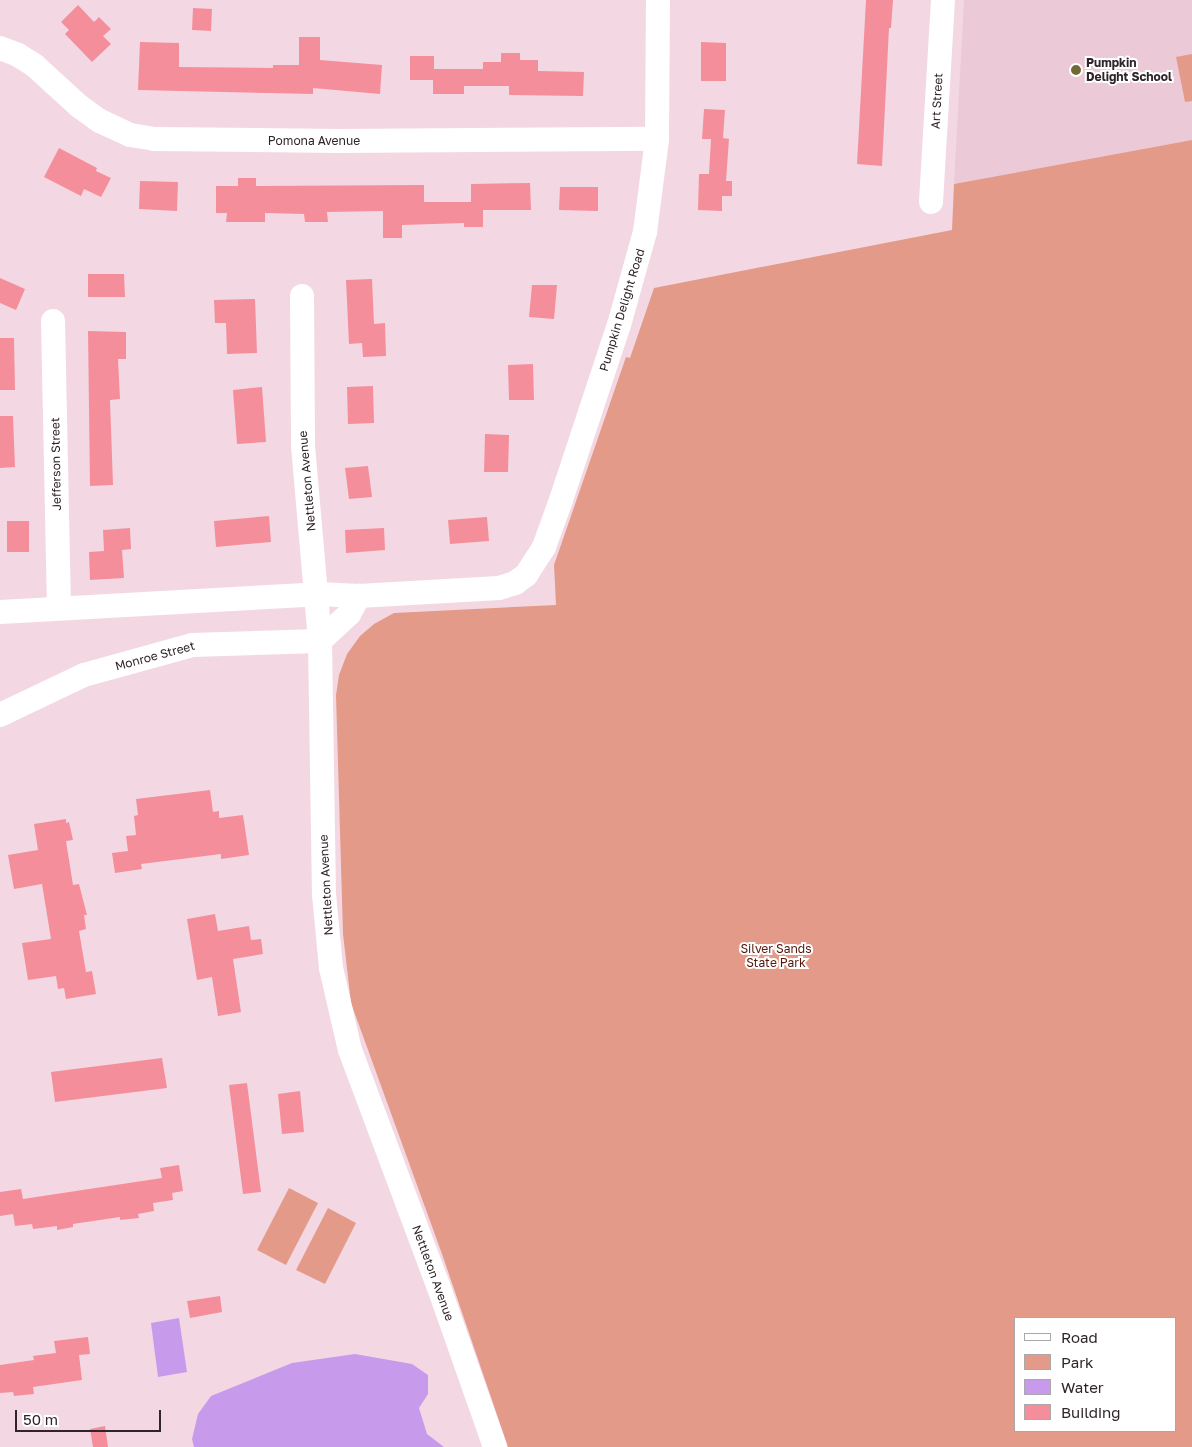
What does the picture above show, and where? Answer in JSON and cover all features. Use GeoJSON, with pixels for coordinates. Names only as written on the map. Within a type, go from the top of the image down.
{"type":"FeatureCollection","features":[{"type":"Feature","properties":{"kind":"street","name":"Pumpkin Delight Road"},"geometry":{"type":"LineString","coordinates":[[359,596],[499,588],[515,583],[526,575],[536,563],[562,500],[638,265],[652,189],[656,139],[658,0]]}},
{"type":"Feature","properties":{"kind":"street","name":"Art Street"},"geometry":{"type":"LineString","coordinates":[[931,202],[943,0]]}},
{"type":"Feature","properties":{"kind":"street","name":"Pomona Avenue"},"geometry":{"type":"LineString","coordinates":[[0,48],[18,55],[34,65],[79,106],[100,121],[130,135],[154,139],[339,141],[656,139]]}},
{"type":"Feature","properties":{"kind":"street","name":"Nettleton Avenue"},"geometry":{"type":"LineString","coordinates":[[302,296],[303,446],[318,594],[324,894],[331,968],[350,1050],[438,1285],[495,1447]]}},
{"type":"Feature","properties":{"kind":"street","name":"Jefferson Street"},"geometry":{"type":"LineString","coordinates":[[53,321],[59,607]]}},
{"type":"Feature","properties":{"kind":"street"},"geometry":{"type":"LineString","coordinates":[[0,612],[59,607],[318,594],[359,596],[349,614],[320,641]]}},
{"type":"Feature","properties":{"kind":"street","name":"Monroe Street"},"geometry":{"type":"LineString","coordinates":[[0,715],[84,675],[192,644],[320,641]]}},
{"type":"Feature","properties":{"kind":"shaded area","name":"Pumpkin Delight School"},"geometry":{"type":"Polygon","coordinates":[[[964,0],[1192,0],[1192,140],[954,184],[964,0]]]}},
{"type":"Feature","properties":{"kind":"green space"},"geometry":{"type":"Polygon","coordinates":[[[1192,54],[1192,101],[1185,102],[1176,57],[1192,54]]]}},
{"type":"Feature","properties":{"kind":"green space","name":"Silver Sands State Park"},"geometry":{"type":"Polygon","coordinates":[[[1192,140],[1192,1447],[508,1447],[442,1254],[351,1003],[343,934],[336,695],[339,675],[347,654],[360,636],[374,624],[394,613],[556,605],[554,565],[626,357],[630,358],[654,288],[952,230],[954,184],[1192,140]]]}},
{"type":"Feature","properties":{"kind":"green space"},"geometry":{"type":"Polygon","coordinates":[[[289,1188],[318,1203],[286,1265],[257,1250],[289,1188]]]}},
{"type":"Feature","properties":{"kind":"green space"},"geometry":{"type":"Polygon","coordinates":[[[328,1208],[356,1223],[325,1284],[296,1270],[328,1208]]]}},
{"type":"Feature","properties":{"kind":"water"},"geometry":{"type":"Polygon","coordinates":[[[179,1318],[187,1372],[158,1377],[151,1323],[179,1318]]]}},
{"type":"Feature","properties":{"kind":"water"},"geometry":{"type":"Polygon","coordinates":[[[355,1354],[412,1364],[428,1375],[428,1394],[419,1408],[427,1434],[444,1447],[194,1447],[192,1439],[198,1414],[211,1396],[292,1363],[355,1354]]]}},
{"type":"Feature","properties":{"kind":"building"},"geometry":{"type":"Polygon","coordinates":[[[866,0],[893,0],[891,28],[889,28],[882,166],[857,164],[866,0]]]}},
{"type":"Feature","properties":{"kind":"building"},"geometry":{"type":"Polygon","coordinates":[[[78,5],[94,22],[99,17],[111,29],[103,36],[111,44],[92,62],[65,34],[69,30],[61,22],[78,5]]]}},
{"type":"Feature","properties":{"kind":"building"},"geometry":{"type":"Polygon","coordinates":[[[193,8],[212,9],[211,31],[192,30],[193,8]]]}},
{"type":"Feature","properties":{"kind":"building"},"geometry":{"type":"Polygon","coordinates":[[[299,37],[320,37],[320,60],[382,65],[380,94],[313,88],[313,94],[138,90],[140,42],[179,43],[179,67],[273,68],[273,65],[299,65],[299,37]]]}},
{"type":"Feature","properties":{"kind":"building"},"geometry":{"type":"Polygon","coordinates":[[[701,42],[726,43],[726,81],[701,81],[701,42]]]}},
{"type":"Feature","properties":{"kind":"building"},"geometry":{"type":"Polygon","coordinates":[[[501,53],[520,53],[520,60],[538,60],[538,71],[584,72],[583,96],[509,95],[509,86],[464,86],[464,94],[433,94],[433,80],[410,80],[410,56],[434,56],[434,69],[483,69],[483,62],[501,62],[501,53]]]}},
{"type":"Feature","properties":{"kind":"building"},"geometry":{"type":"Polygon","coordinates":[[[704,109],[725,110],[723,138],[729,139],[726,181],[732,181],[732,196],[722,196],[722,211],[698,210],[699,174],[709,174],[711,139],[702,139],[704,109]]]}},
{"type":"Feature","properties":{"kind":"building"},"geometry":{"type":"Polygon","coordinates":[[[59,148],[97,168],[96,171],[111,178],[101,197],[84,189],[81,196],[44,177],[59,148]]]}},
{"type":"Feature","properties":{"kind":"building"},"geometry":{"type":"Polygon","coordinates":[[[238,178],[256,178],[256,186],[424,185],[424,202],[471,202],[471,184],[530,183],[531,210],[483,210],[483,227],[464,227],[464,223],[402,225],[402,238],[383,238],[383,211],[327,212],[328,222],[305,222],[304,214],[265,213],[265,222],[226,222],[227,213],[216,213],[216,186],[238,186],[238,178]]]}},
{"type":"Feature","properties":{"kind":"building"},"geometry":{"type":"Polygon","coordinates":[[[140,181],[178,182],[177,211],[139,209],[140,181]]]}},
{"type":"Feature","properties":{"kind":"building"},"geometry":{"type":"Polygon","coordinates":[[[560,187],[598,187],[598,211],[559,210],[560,187]]]}},
{"type":"Feature","properties":{"kind":"building"},"geometry":{"type":"Polygon","coordinates":[[[88,274],[124,274],[125,297],[88,297],[88,274]]]}},
{"type":"Feature","properties":{"kind":"building"},"geometry":{"type":"Polygon","coordinates":[[[0,278],[25,289],[16,310],[0,303],[0,278]]]}},
{"type":"Feature","properties":{"kind":"building"},"geometry":{"type":"Polygon","coordinates":[[[372,279],[374,324],[385,323],[386,356],[363,357],[362,343],[349,344],[346,280],[372,279]]]}},
{"type":"Feature","properties":{"kind":"building"},"geometry":{"type":"Polygon","coordinates":[[[532,285],[557,285],[554,319],[529,317],[532,285]]]}},
{"type":"Feature","properties":{"kind":"building"},"geometry":{"type":"Polygon","coordinates":[[[255,299],[257,353],[227,354],[226,323],[215,323],[214,300],[255,299]]]}},
{"type":"Feature","properties":{"kind":"building"},"geometry":{"type":"Polygon","coordinates":[[[88,331],[126,332],[126,359],[118,359],[120,399],[110,400],[113,485],[90,486],[88,331]]]}},
{"type":"Feature","properties":{"kind":"building"},"geometry":{"type":"Polygon","coordinates":[[[0,338],[14,338],[15,390],[0,390],[0,338]]]}},
{"type":"Feature","properties":{"kind":"building"},"geometry":{"type":"Polygon","coordinates":[[[533,364],[534,400],[509,400],[508,365],[533,364]]]}},
{"type":"Feature","properties":{"kind":"building"},"geometry":{"type":"Polygon","coordinates":[[[373,386],[374,423],[348,424],[347,387],[373,386]]]}},
{"type":"Feature","properties":{"kind":"building"},"geometry":{"type":"Polygon","coordinates":[[[262,387],[266,442],[237,444],[233,390],[262,387]]]}},
{"type":"Feature","properties":{"kind":"building"},"geometry":{"type":"Polygon","coordinates":[[[0,416],[13,416],[15,467],[0,468],[0,416]]]}},
{"type":"Feature","properties":{"kind":"building"},"geometry":{"type":"Polygon","coordinates":[[[485,434],[509,435],[508,472],[484,472],[485,434]]]}},
{"type":"Feature","properties":{"kind":"building"},"geometry":{"type":"Polygon","coordinates":[[[368,466],[372,497],[349,499],[345,468],[368,466]]]}},
{"type":"Feature","properties":{"kind":"building"},"geometry":{"type":"Polygon","coordinates":[[[269,516],[271,542],[216,547],[214,521],[269,516]]]}},
{"type":"Feature","properties":{"kind":"building"},"geometry":{"type":"Polygon","coordinates":[[[487,517],[489,541],[450,544],[448,520],[487,517]]]}},
{"type":"Feature","properties":{"kind":"building"},"geometry":{"type":"Polygon","coordinates":[[[7,521],[29,521],[29,552],[7,552],[7,521]]]}},
{"type":"Feature","properties":{"kind":"building"},"geometry":{"type":"Polygon","coordinates":[[[130,528],[131,549],[122,550],[124,578],[90,580],[89,552],[104,551],[103,530],[130,528]]]}},
{"type":"Feature","properties":{"kind":"building"},"geometry":{"type":"Polygon","coordinates":[[[384,528],[385,550],[346,553],[345,530],[384,528]]]}},
{"type":"Feature","properties":{"kind":"building"},"geometry":{"type":"Polygon","coordinates":[[[210,790],[213,812],[219,811],[219,818],[243,815],[249,855],[221,859],[221,854],[141,864],[142,869],[115,873],[112,853],[128,851],[126,836],[136,835],[134,816],[138,815],[136,799],[210,790]]]}},
{"type":"Feature","properties":{"kind":"building"},"geometry":{"type":"Polygon","coordinates":[[[66,819],[66,823],[69,822],[73,840],[66,841],[73,885],[79,884],[87,915],[84,915],[86,929],[79,931],[86,972],[92,971],[96,994],[66,999],[64,988],[58,989],[56,976],[28,980],[22,943],[51,939],[42,884],[14,889],[8,855],[38,850],[34,824],[66,819]]]}},
{"type":"Feature","properties":{"kind":"building"},"geometry":{"type":"Polygon","coordinates":[[[215,914],[218,931],[249,926],[251,940],[261,939],[263,954],[233,959],[241,1012],[218,1016],[212,977],[197,980],[187,919],[215,914]]]}},
{"type":"Feature","properties":{"kind":"building"},"geometry":{"type":"Polygon","coordinates":[[[162,1058],[167,1088],[55,1102],[51,1072],[162,1058]]]}},
{"type":"Feature","properties":{"kind":"building"},"geometry":{"type":"Polygon","coordinates":[[[247,1083],[261,1192],[243,1194],[229,1085],[247,1083]]]}},
{"type":"Feature","properties":{"kind":"building"},"geometry":{"type":"Polygon","coordinates":[[[300,1091],[304,1132],[282,1134],[278,1094],[300,1091]]]}},
{"type":"Feature","properties":{"kind":"building"},"geometry":{"type":"Polygon","coordinates":[[[179,1165],[183,1191],[172,1193],[173,1200],[153,1203],[154,1211],[138,1214],[139,1218],[120,1220],[120,1217],[73,1224],[73,1227],[57,1230],[57,1226],[33,1229],[32,1224],[15,1226],[13,1214],[0,1216],[0,1192],[21,1189],[23,1199],[162,1178],[160,1168],[179,1165]]]}},
{"type":"Feature","properties":{"kind":"building"},"geometry":{"type":"Polygon","coordinates":[[[220,1296],[222,1312],[190,1318],[187,1301],[220,1296]]]}},
{"type":"Feature","properties":{"kind":"building"},"geometry":{"type":"Polygon","coordinates":[[[88,1337],[90,1354],[79,1355],[82,1380],[33,1387],[34,1394],[14,1396],[13,1392],[0,1393],[0,1365],[34,1360],[33,1356],[56,1353],[54,1341],[88,1337]]]}},
{"type":"Feature","properties":{"kind":"building"},"geometry":{"type":"Polygon","coordinates":[[[105,1426],[108,1447],[93,1447],[90,1429],[105,1426]]]}},
{"type":"Feature","properties":{"kind":"place","name":"Pumpkin Delight School"},"geometry":{"type":"Point","coordinates":[1076,70]}}]}
